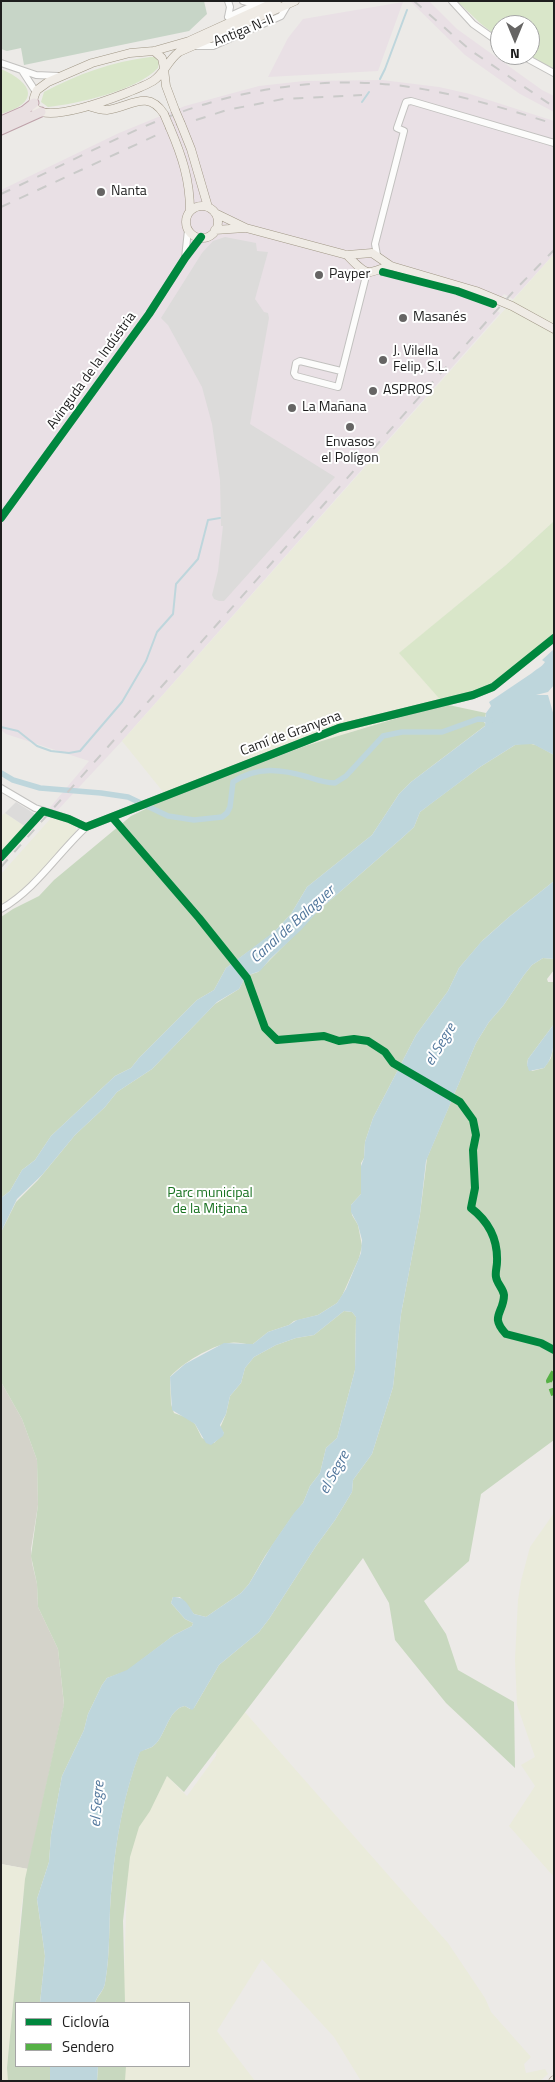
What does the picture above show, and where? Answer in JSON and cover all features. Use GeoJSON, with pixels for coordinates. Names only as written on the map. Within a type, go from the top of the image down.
{"type":"FeatureCollection","features":[{"type":"Feature","properties":{"kind":"highway"},"geometry":{"type":"LineString","coordinates":[[1,120],[24,111],[34,103]]}},
{"type":"Feature","properties":{"kind":"highway"},"geometry":{"type":"LineString","coordinates":[[1,130],[41,112]]}},
{"type":"Feature","properties":{"kind":"main road"},"geometry":{"type":"LineString","coordinates":[[277,1],[172,47],[116,56],[48,82],[36,92],[34,103],[41,112],[60,112],[120,96],[156,79],[174,56],[192,46],[292,3]]}},
{"type":"Feature","properties":{"kind":"main road"},"geometry":{"type":"LineString","coordinates":[[212,30],[228,17]]}},
{"type":"Feature","properties":{"kind":"main road"},"geometry":{"type":"LineString","coordinates":[[154,51],[162,58],[167,89],[191,149],[208,207],[214,212],[246,228],[347,255],[365,254],[378,257],[391,266],[495,298],[554,329]]}},
{"type":"Feature","properties":{"kind":"main road"},"geometry":{"type":"LineString","coordinates":[[88,106],[109,110],[137,101],[147,101],[157,106],[164,114],[185,166],[190,189],[190,211],[186,221],[188,230],[193,235],[201,237],[210,235],[215,230],[217,220],[214,212]]}},
{"type":"Feature","properties":{"kind":"main road"},"geometry":{"type":"LineString","coordinates":[[190,211],[196,207],[208,207]]}},
{"type":"Feature","properties":{"kind":"main road"},"geometry":{"type":"LineString","coordinates":[[215,230],[246,228]]}},
{"type":"Feature","properties":{"kind":"main road"},"geometry":{"type":"LineString","coordinates":[[362,268],[360,260],[365,254]]}},
{"type":"Feature","properties":{"kind":"main road"},"geometry":{"type":"LineString","coordinates":[[347,255],[362,268],[375,270],[391,266]]}},
{"type":"Feature","properties":{"kind":"main road"},"geometry":{"type":"LineString","coordinates":[[375,270],[380,264],[378,257]]}},
{"type":"Feature","properties":{"kind":"street"},"geometry":{"type":"LineString","coordinates":[[228,1],[230,7],[228,17]]}},
{"type":"Feature","properties":{"kind":"street"},"geometry":{"type":"LineString","coordinates":[[243,1],[260,3]]}},
{"type":"Feature","properties":{"kind":"street"},"geometry":{"type":"LineString","coordinates":[[452,1],[473,24],[490,36]]}},
{"type":"Feature","properties":{"kind":"street","name":"Antiga N-II"},"geometry":{"type":"LineString","coordinates":[[228,17],[260,3]]}},
{"type":"Feature","properties":{"kind":"street"},"geometry":{"type":"LineString","coordinates":[[1,63],[46,77],[65,75]]}},
{"type":"Feature","properties":{"kind":"street"},"geometry":{"type":"LineString","coordinates":[[539,65],[554,73]]}},
{"type":"Feature","properties":{"kind":"street"},"geometry":{"type":"LineString","coordinates":[[22,71],[36,92]]}},
{"type":"Feature","properties":{"kind":"street"},"geometry":{"type":"LineString","coordinates":[[378,257],[375,244],[404,132],[397,128],[406,102],[411,101],[554,143]]}},
{"type":"Feature","properties":{"kind":"street","name":"Avinguda de la Indústria"},"geometry":{"type":"LineString","coordinates":[[185,258],[188,230]]}},
{"type":"Feature","properties":{"kind":"street","name":"Avinguda de la Indústria"},"geometry":{"type":"LineString","coordinates":[[1,518],[166,290],[185,258],[201,237]]}},
{"type":"Feature","properties":{"kind":"street"},"geometry":{"type":"LineString","coordinates":[[365,254],[375,244]]}},
{"type":"Feature","properties":{"kind":"street"},"geometry":{"type":"LineString","coordinates":[[341,371],[300,361],[296,363],[294,373],[296,376],[338,386],[365,280],[362,268]]}},
{"type":"Feature","properties":{"kind":"street"},"geometry":{"type":"LineString","coordinates":[[365,280],[375,270]]}},
{"type":"Feature","properties":{"kind":"street","name":"Camí de Granyena"},"geometry":{"type":"LineString","coordinates":[[1,909],[26,892],[68,844],[86,827],[339,728],[487,690],[554,638]]}},
{"type":"Feature","properties":{"kind":"street"},"geometry":{"type":"LineString","coordinates":[[1,788],[35,808],[69,819],[86,827]]}},
{"type":"Feature","properties":{"kind":"shaded area"},"geometry":{"type":"Polygon","coordinates":[[[410,1],[429,1],[457,29],[490,53],[490,65],[507,65],[542,90],[554,96],[554,112],[520,94],[465,55],[410,1]]]}},
{"type":"Feature","properties":{"kind":"shaded area"},"geometry":{"type":"Polygon","coordinates":[[[403,2],[378,71],[268,77],[288,38],[303,19],[403,2]]]}},
{"type":"Feature","properties":{"kind":"shaded area"},"geometry":{"type":"Polygon","coordinates":[[[382,80],[439,87],[470,94],[554,121],[554,254],[513,299],[504,294],[492,308],[500,313],[122,741],[55,813],[47,811],[89,761],[6,734],[1,730],[1,190],[119,133],[185,106],[259,86],[304,81],[382,80]]]}},
{"type":"Feature","properties":{"kind":"shaded area"},"geometry":{"type":"Polygon","coordinates":[[[225,237],[256,243],[257,251],[268,252],[255,299],[264,312],[268,313],[269,318],[250,424],[335,477],[224,601],[219,601],[214,599],[212,595],[218,571],[223,526],[221,526],[220,480],[212,424],[202,387],[168,325],[161,318],[202,253],[213,241],[225,237]]]}},
{"type":"Feature","properties":{"kind":"shaded area"},"geometry":{"type":"Polygon","coordinates":[[[16,802],[38,816],[26,827],[5,813],[16,802]]]}},
{"type":"Feature","properties":{"kind":"shaded area"},"geometry":{"type":"Polygon","coordinates":[[[1,1382],[22,1419],[37,1460],[38,1505],[31,1549],[32,1563],[37,1584],[38,1607],[58,1649],[64,1705],[28,1869],[1,1864],[1,1382]]]}},
{"type":"Feature","properties":{"kind":"green space"},"geometry":{"type":"Polygon","coordinates":[[[1,1],[204,1],[207,14],[189,31],[24,65],[21,48],[7,51],[1,49],[1,1]]]}},
{"type":"Feature","properties":{"kind":"green space"},"geometry":{"type":"Polygon","coordinates":[[[457,1],[554,1],[554,70],[540,62],[540,15],[490,15],[490,31],[457,1]]]}},
{"type":"Feature","properties":{"kind":"green space"},"geometry":{"type":"Polygon","coordinates":[[[155,57],[159,62],[158,68],[149,76],[122,89],[90,99],[48,107],[41,102],[44,92],[82,74],[122,62],[155,57]]]}},
{"type":"Feature","properties":{"kind":"green space"},"geometry":{"type":"Polygon","coordinates":[[[1,69],[20,80],[26,86],[28,93],[27,99],[22,104],[1,114],[1,69]]]}},
{"type":"Feature","properties":{"kind":"green space"},"geometry":{"type":"Polygon","coordinates":[[[554,254],[554,521],[506,565],[400,653],[444,704],[305,746],[168,798],[122,741],[554,254]]]}},
{"type":"Feature","properties":{"kind":"green space"},"geometry":{"type":"Polygon","coordinates":[[[554,521],[554,636],[491,685],[444,704],[399,653],[506,565],[554,521]]]}},
{"type":"Feature","properties":{"kind":"green space"},"geometry":{"type":"Polygon","coordinates":[[[444,704],[486,713],[484,722],[486,725],[411,782],[399,794],[372,835],[307,887],[291,914],[272,934],[226,968],[214,990],[197,1000],[131,1068],[115,1076],[51,1136],[35,1160],[22,1170],[10,1191],[1,1198],[1,917],[39,896],[54,880],[131,816],[168,798],[305,746],[444,704]]]}},
{"type":"Feature","properties":{"kind":"green space","name":"Parc municipal de la Mitjana"},"geometry":{"type":"Polygon","coordinates":[[[527,743],[536,745],[554,755],[554,881],[483,940],[459,968],[448,991],[416,1035],[373,1118],[365,1142],[364,1158],[361,1163],[361,1194],[351,1205],[352,1215],[358,1225],[362,1246],[359,1258],[342,1296],[337,1303],[318,1315],[294,1321],[289,1325],[268,1332],[253,1344],[232,1343],[206,1351],[182,1366],[170,1377],[171,1404],[174,1413],[188,1418],[195,1424],[202,1438],[214,1443],[224,1433],[220,1428],[226,1414],[230,1396],[241,1383],[245,1368],[254,1357],[276,1345],[296,1338],[314,1335],[344,1311],[352,1312],[356,1317],[355,1370],[337,1438],[326,1448],[320,1473],[310,1486],[303,1503],[265,1556],[249,1584],[241,1593],[206,1617],[194,1614],[180,1597],[173,1597],[171,1603],[185,1619],[193,1623],[192,1626],[174,1635],[127,1671],[107,1678],[88,1714],[84,1730],[62,1776],[51,1835],[49,1862],[37,1899],[45,1956],[40,2002],[15,2002],[15,2067],[50,2067],[50,2081],[8,2081],[7,2068],[25,1879],[64,1704],[58,1649],[38,1607],[37,1584],[31,1556],[38,1505],[37,1460],[22,1419],[1,1382],[1,1232],[16,1202],[38,1180],[75,1135],[105,1107],[117,1092],[152,1069],[215,1004],[239,989],[246,976],[258,972],[319,910],[414,827],[420,812],[480,767],[515,745],[527,743]]]}},
{"type":"Feature","properties":{"kind":"green space"},"geometry":{"type":"Polygon","coordinates":[[[5,813],[26,827],[1,855],[1,816],[5,813]]]}},
{"type":"Feature","properties":{"kind":"green space"},"geometry":{"type":"Polygon","coordinates":[[[52,817],[71,822],[76,827],[76,833],[32,883],[1,905],[1,874],[52,817]]]}},
{"type":"Feature","properties":{"kind":"green space"},"geometry":{"type":"Polygon","coordinates":[[[543,958],[554,959],[554,970],[547,979],[548,982],[554,982],[554,1024],[528,1059],[527,1065],[532,1071],[544,1068],[551,1058],[554,1044],[554,1440],[481,1494],[469,1561],[424,1601],[446,1634],[458,1670],[514,1702],[515,1768],[446,1703],[395,1640],[389,1603],[363,1558],[184,1792],[167,1776],[150,1811],[139,1827],[130,1857],[123,1921],[125,2002],[95,2002],[104,1986],[107,1971],[111,1895],[118,1833],[129,1783],[140,1751],[157,1743],[170,1718],[179,1708],[185,1706],[190,1709],[194,1708],[219,1665],[259,1632],[335,1520],[352,1492],[353,1480],[372,1454],[393,1387],[401,1314],[420,1214],[427,1158],[476,1043],[489,1022],[503,1006],[532,965],[543,958]]]}},
{"type":"Feature","properties":{"kind":"green space"},"geometry":{"type":"Polygon","coordinates":[[[554,1513],[554,1877],[509,1826],[535,1786],[521,1765],[535,1757],[517,1705],[515,1659],[518,1600],[530,1547],[554,1513]]]}},
{"type":"Feature","properties":{"kind":"green space"},"geometry":{"type":"Polygon","coordinates":[[[236,1702],[448,1943],[485,1998],[491,2012],[531,2057],[524,2064],[526,2073],[545,2069],[548,2074],[540,2081],[361,2081],[334,2037],[262,1959],[217,2031],[255,2081],[116,2081],[117,2067],[190,2067],[190,2002],[123,2002],[128,1858],[133,1833],[167,1776],[187,1796],[216,1756],[219,1729],[236,1702]]]}},
{"type":"Feature","properties":{"kind":"green space"},"geometry":{"type":"Polygon","coordinates":[[[1,1864],[28,1869],[21,1909],[8,2081],[1,2081],[1,1864]]]}},
{"type":"Feature","properties":{"kind":"green space"},"geometry":{"type":"Polygon","coordinates":[[[98,2067],[126,2067],[125,2081],[97,2081],[98,2067]]]}},
{"type":"Feature","properties":{"kind":"water","name":"Canal de Balaguer"},"geometry":{"type":"Polygon","coordinates":[[[554,649],[554,685],[548,692],[536,695],[548,695],[554,716],[554,755],[533,744],[515,745],[480,767],[420,812],[414,827],[319,910],[260,971],[246,976],[239,989],[217,1002],[152,1069],[117,1092],[105,1107],[75,1135],[42,1175],[17,1199],[1,1232],[1,1198],[10,1191],[22,1170],[35,1160],[51,1136],[115,1076],[131,1068],[197,1000],[214,990],[226,968],[275,931],[291,914],[307,887],[372,835],[399,794],[411,782],[485,726],[486,713],[491,706],[489,702],[540,667],[545,662],[542,660],[554,649]]]}},
{"type":"Feature","properties":{"kind":"water","name":"el Segre"},"geometry":{"type":"Polygon","coordinates":[[[554,881],[554,959],[543,958],[532,965],[503,1006],[489,1022],[476,1043],[426,1161],[420,1214],[401,1314],[393,1387],[372,1454],[353,1480],[352,1492],[335,1520],[259,1632],[219,1665],[194,1708],[192,1710],[185,1706],[174,1712],[157,1743],[140,1752],[129,1784],[118,1833],[111,1895],[107,1971],[104,1986],[95,2002],[40,2002],[45,1956],[37,1899],[49,1862],[51,1835],[62,1776],[84,1730],[88,1714],[107,1678],[127,1670],[174,1635],[192,1626],[193,1623],[185,1619],[171,1603],[173,1597],[180,1598],[188,1604],[194,1614],[206,1617],[241,1593],[249,1584],[272,1545],[303,1503],[310,1486],[320,1473],[326,1448],[337,1438],[355,1370],[356,1317],[352,1312],[344,1311],[314,1335],[296,1338],[276,1345],[254,1357],[245,1368],[241,1383],[230,1396],[226,1414],[220,1425],[224,1433],[223,1436],[211,1445],[206,1443],[195,1424],[172,1410],[170,1377],[185,1364],[224,1343],[253,1344],[268,1332],[289,1325],[297,1320],[318,1315],[337,1303],[346,1289],[361,1253],[362,1240],[358,1225],[351,1212],[351,1205],[361,1194],[361,1166],[364,1158],[365,1142],[373,1118],[416,1035],[448,991],[459,968],[481,942],[554,881]]]}},
{"type":"Feature","properties":{"kind":"water"},"geometry":{"type":"Polygon","coordinates":[[[554,1024],[553,1048],[548,1064],[544,1068],[529,1071],[528,1059],[554,1024]]]}},
{"type":"Feature","properties":{"kind":"water"},"geometry":{"type":"Polygon","coordinates":[[[50,2067],[98,2067],[97,2081],[50,2081],[50,2067]]]}},
{"type":"Feature","properties":{"kind":"waterway"},"geometry":{"type":"LineString","coordinates":[[380,79],[407,10]]}},
{"type":"Feature","properties":{"kind":"waterway"},"geometry":{"type":"LineString","coordinates":[[362,102],[369,92]]}},
{"type":"Feature","properties":{"kind":"waterway"},"geometry":{"type":"LineString","coordinates":[[1,727],[18,731],[37,746],[51,751],[69,753],[80,751],[122,702],[146,661],[157,632],[173,614],[176,584],[198,559],[208,520],[220,518]]}},
{"type":"Feature","properties":{"kind":"waterway"},"geometry":{"type":"LineString","coordinates":[[1,773],[13,780],[40,788],[128,797],[168,816],[194,820],[222,817],[230,807],[233,782],[251,773],[279,771],[335,783],[346,776],[383,736],[402,732],[442,732],[478,719],[492,720]]}},
{"type":"Feature","properties":{"kind":"railway"},"geometry":{"type":"LineString","coordinates":[[414,1],[470,50],[554,107]]}},
{"type":"Feature","properties":{"kind":"railway"},"geometry":{"type":"LineString","coordinates":[[1,194],[155,122],[222,99],[292,86],[328,83],[398,85],[464,98],[554,124]]}},
{"type":"Feature","properties":{"kind":"railway"},"geometry":{"type":"LineString","coordinates":[[196,120],[227,110],[283,99],[362,95]]}},
{"type":"Feature","properties":{"kind":"railway"},"geometry":{"type":"LineString","coordinates":[[1,207],[159,134]]}},
{"type":"Feature","properties":{"kind":"railway"},"geometry":{"type":"LineString","coordinates":[[1,867],[512,293],[554,250]]}},
{"type":"Feature","properties":{"kind":"marked path"},"geometry":{"type":"LineString","coordinates":[[554,1372],[549,1381],[554,1395]]}},
{"type":"Feature","properties":{"kind":"cycle path"},"geometry":{"type":"LineString","coordinates":[[1,518],[149,314],[185,258],[201,237]]}},
{"type":"Feature","properties":{"kind":"cycle path"},"geometry":{"type":"LineString","coordinates":[[383,272],[457,291],[493,304]]}},
{"type":"Feature","properties":{"kind":"cycle path"},"geometry":{"type":"LineString","coordinates":[[1,857],[43,811],[69,819],[86,827],[339,728],[473,695],[493,687],[554,638]]}},
{"type":"Feature","properties":{"kind":"cycle path"},"geometry":{"type":"LineString","coordinates":[[112,817],[199,918],[247,978],[265,1028],[277,1040],[324,1036],[339,1041],[354,1039],[368,1041],[385,1052],[393,1063],[460,1102],[473,1120],[476,1135],[473,1150],[475,1188],[471,1208],[491,1231],[496,1246],[496,1277],[504,1295],[498,1318],[499,1323],[506,1334],[541,1343],[554,1350]]}},
{"type":"Feature","properties":{"kind":"place","name":"Nanta"},"geometry":{"type":"Point","coordinates":[101,192]}},
{"type":"Feature","properties":{"kind":"place","name":"Payper"},"geometry":{"type":"Point","coordinates":[319,275]}},
{"type":"Feature","properties":{"kind":"place","name":"Masanés"},"geometry":{"type":"Point","coordinates":[403,318]}},
{"type":"Feature","properties":{"kind":"place","name":"J. Vilella Felip, S.L."},"geometry":{"type":"Point","coordinates":[383,360]}},
{"type":"Feature","properties":{"kind":"place","name":"ASPROS"},"geometry":{"type":"Point","coordinates":[373,391]}},
{"type":"Feature","properties":{"kind":"place","name":"La Mañana"},"geometry":{"type":"Point","coordinates":[292,408]}},
{"type":"Feature","properties":{"kind":"place","name":"Envasos el Polígon"},"geometry":{"type":"Point","coordinates":[350,427]}}]}
